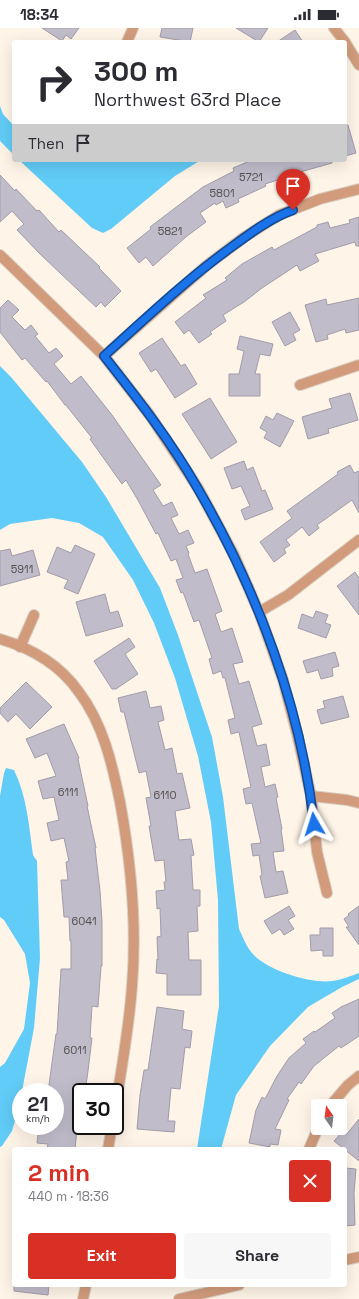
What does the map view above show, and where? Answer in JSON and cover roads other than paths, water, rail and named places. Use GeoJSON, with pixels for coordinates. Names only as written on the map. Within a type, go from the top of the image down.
{"type":"FeatureCollection","features":[{"type":"Feature","properties":{"kind":"street"},"geometry":{"type":"LineString","coordinates":[[128,40],[134,28]]}},
{"type":"Feature","properties":{"kind":"street"},"geometry":{"type":"LineString","coordinates":[[334,28],[343,40]]}},
{"type":"Feature","properties":{"kind":"street"},"geometry":{"type":"LineString","coordinates":[[347,45],[359,65]]}},
{"type":"Feature","properties":{"kind":"street"},"geometry":{"type":"LineString","coordinates":[[104,356],[206,266],[243,238],[279,215],[320,199],[359,189]]}},
{"type":"Feature","properties":{"kind":"street"},"geometry":{"type":"LineString","coordinates":[[0,255],[104,356],[150,414],[198,488],[234,555],[259,612],[283,680],[311,796],[317,852],[327,893]]}},
{"type":"Feature","properties":{"kind":"street"},"geometry":{"type":"LineString","coordinates":[[300,385],[359,365]]}},
{"type":"Feature","properties":{"kind":"street"},"geometry":{"type":"LineString","coordinates":[[259,612],[288,595],[359,540]]}},
{"type":"Feature","properties":{"kind":"street"},"geometry":{"type":"LineString","coordinates":[[20,646],[34,615]]}},
{"type":"Feature","properties":{"kind":"street"},"geometry":{"type":"LineString","coordinates":[[0,639],[32,651],[57,667],[79,691],[96,720],[112,762],[122,814],[131,879],[134,925],[132,977],[125,1053],[120,1083]]}},
{"type":"Feature","properties":{"kind":"street"},"geometry":{"type":"LineString","coordinates":[[311,796],[347,800],[359,803]]}},
{"type":"Feature","properties":{"kind":"street"},"geometry":{"type":"LineString","coordinates":[[336,1099],[348,1085],[359,1076]]}},
{"type":"Feature","properties":{"kind":"street"},"geometry":{"type":"LineString","coordinates":[[108,1147],[110,1135]]}},
{"type":"Feature","properties":{"kind":"street"},"geometry":{"type":"LineString","coordinates":[[310,1147],[315,1135]]}},
{"type":"Feature","properties":{"kind":"street"},"geometry":{"type":"LineString","coordinates":[[347,1260],[359,1257]]}},
{"type":"Feature","properties":{"kind":"street"},"geometry":{"type":"LineString","coordinates":[[83,1299],[86,1287]]}},
{"type":"Feature","properties":{"kind":"street"},"geometry":{"type":"LineString","coordinates":[[179,1299],[230,1287]]}},
{"type":"Feature","properties":{"kind":"water"},"geometry":{"type":"Polygon","coordinates":[[[0,106],[3,114],[12,124],[12,153],[0,141],[0,106]]]}},
{"type":"Feature","properties":{"kind":"water"},"geometry":{"type":"Polygon","coordinates":[[[21,162],[198,162],[175,176],[111,229],[103,233],[92,228],[21,162]]]}},
{"type":"Feature","properties":{"kind":"water"},"geometry":{"type":"Polygon","coordinates":[[[0,366],[11,377],[82,462],[106,497],[160,588],[178,635],[212,737],[223,797],[239,929],[248,947],[252,953],[267,965],[301,978],[332,981],[343,979],[359,973],[359,979],[308,1007],[270,1046],[236,1095],[222,1147],[197,1147],[219,1006],[218,900],[211,822],[198,756],[175,678],[154,623],[133,580],[103,537],[79,523],[52,518],[10,524],[0,530],[0,366]]]}},
{"type":"Feature","properties":{"kind":"water"},"geometry":{"type":"Polygon","coordinates":[[[6,768],[14,770],[18,780],[27,812],[33,855],[37,861],[40,958],[34,1028],[24,1083],[12,1083],[12,1131],[0,1147],[0,1067],[5,1063],[24,1029],[30,983],[25,954],[4,920],[0,917],[0,796],[6,768]]]}}]}
